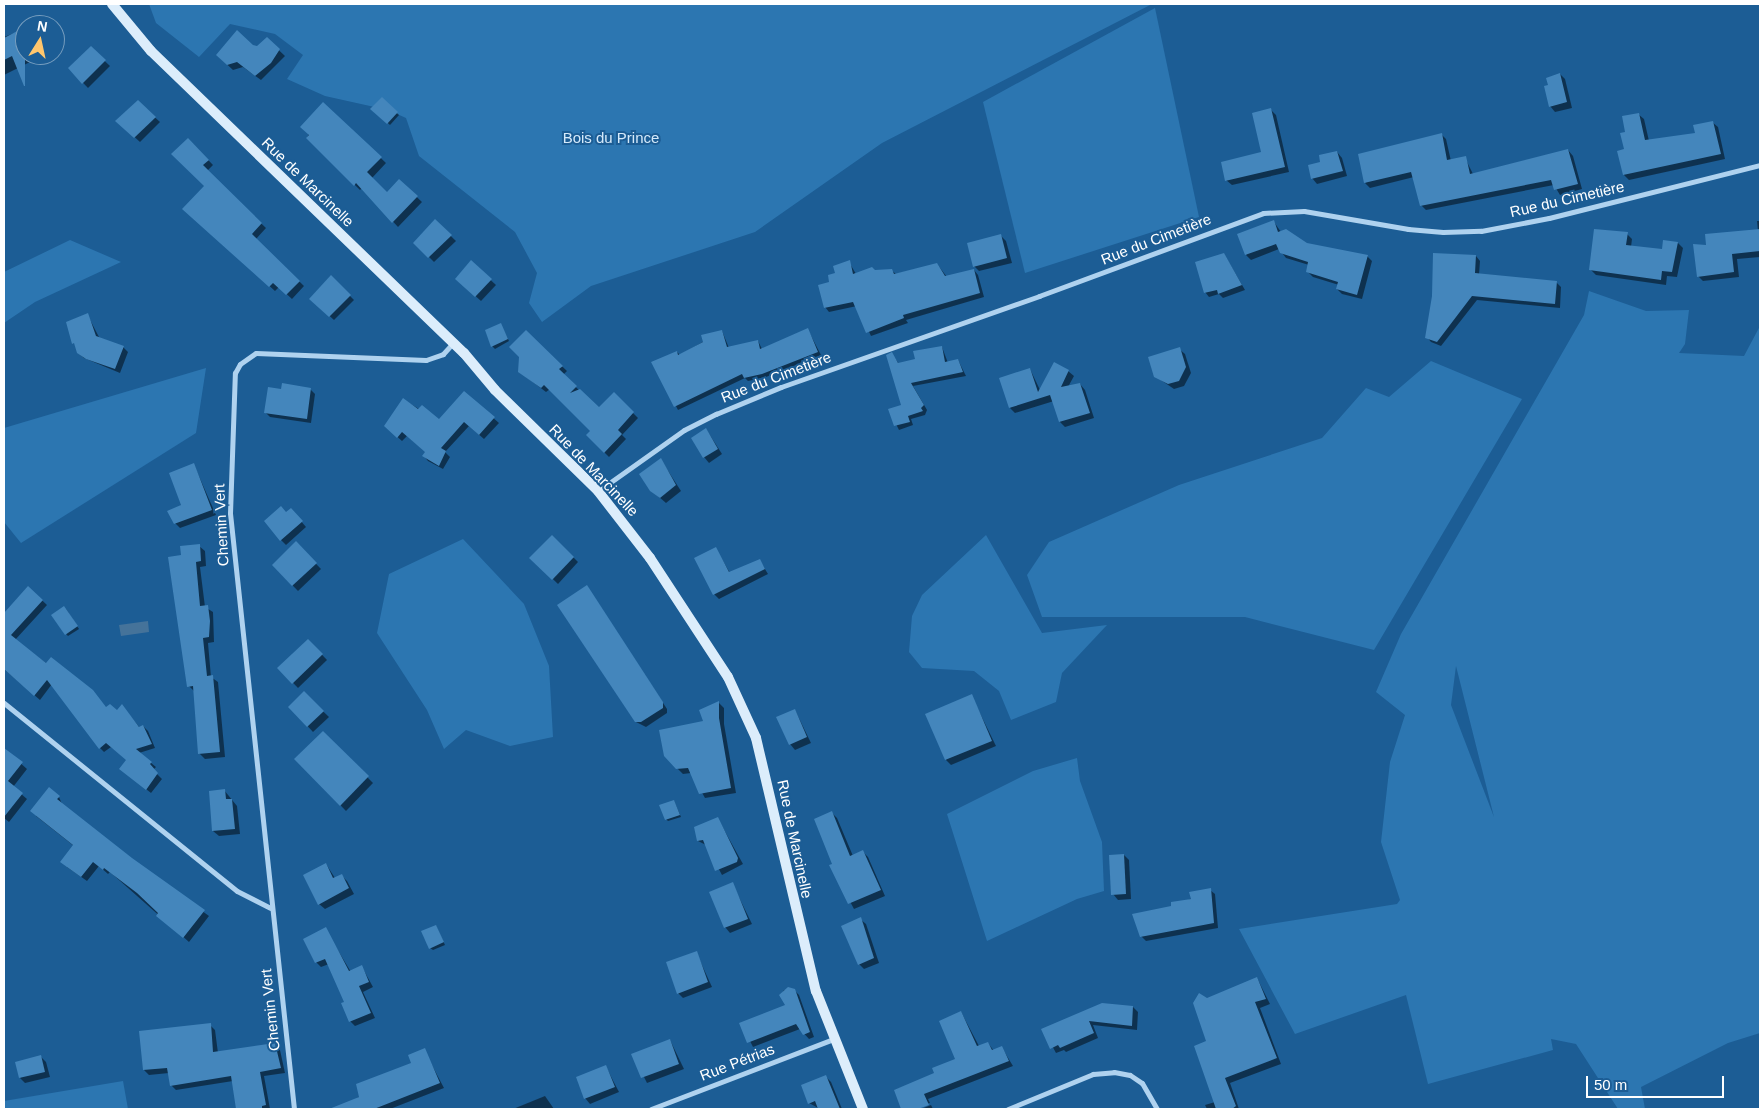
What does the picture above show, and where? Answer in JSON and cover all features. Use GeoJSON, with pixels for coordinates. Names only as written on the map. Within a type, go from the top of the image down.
{"type":"FeatureCollection","features":[{"type":"Feature","properties":{"kind":"street","name":"Rue de Marcinelle"},"geometry":{"type":"LineString","coordinates":[[112,4],[151,51],[453,343],[495,390],[598,491],[631,531],[675,594],[728,677],[747,715],[762,758],[807,958],[833,1039],[863,1109]]}},
{"type":"Feature","properties":{"kind":"street","name":"Rue du Cimetière"},"geometry":{"type":"LineString","coordinates":[[598,491],[684,430],[725,410],[1263,212],[1304,211],[1443,232],[1481,231],[1549,218],[1760,165]]}},
{"type":"Feature","properties":{"kind":"street","name":"Chemin Vert"},"geometry":{"type":"LineString","coordinates":[[294,1109],[270,908],[230,513],[235,373],[240,364],[256,353],[426,360],[443,354],[453,343]]}},
{"type":"Feature","properties":{"kind":"street"},"geometry":{"type":"LineString","coordinates":[[4,703],[237,891],[270,908]]}},
{"type":"Feature","properties":{"kind":"street","name":"Rue Pétrias"},"geometry":{"type":"LineString","coordinates":[[651,1109],[833,1039]]}},
{"type":"Feature","properties":{"kind":"street"},"geometry":{"type":"LineString","coordinates":[[1008,1109],[1093,1074],[1114,1072],[1130,1075],[1142,1083],[1157,1109]]}},
{"type":"Feature","properties":{"kind":"green space","name":"Bois du Prince"},"geometry":{"type":"Polygon","coordinates":[[[149,4],[1152,4],[882,143],[755,232],[591,286],[542,322],[529,303],[537,273],[515,232],[419,156],[406,118],[388,110],[325,96],[287,79],[303,55],[275,34],[230,24],[199,57],[156,23],[149,4]]]}},
{"type":"Feature","properties":{"kind":"green space"},"geometry":{"type":"Polygon","coordinates":[[[1155,8],[1199,217],[1025,273],[983,102],[1155,8]]]}},
{"type":"Feature","properties":{"kind":"green space"},"geometry":{"type":"Polygon","coordinates":[[[70,240],[121,262],[35,302],[4,323],[4,272],[70,240]]]}},
{"type":"Feature","properties":{"kind":"green space"},"geometry":{"type":"Polygon","coordinates":[[[1589,291],[1646,311],[1689,310],[1685,344],[1679,353],[1744,356],[1760,326],[1760,1033],[1728,1043],[1641,1087],[1645,1109],[1618,1109],[1576,1044],[1551,1039],[1553,1050],[1428,1084],[1406,995],[1295,1034],[1239,929],[1397,904],[1400,900],[1381,842],[1390,762],[1405,715],[1376,692],[1401,634],[1584,315],[1589,291]],[[1456,666],[1451,705],[1494,817],[1456,666]]]}},
{"type":"Feature","properties":{"kind":"green space"},"geometry":{"type":"Polygon","coordinates":[[[1431,361],[1522,399],[1374,650],[1245,617],[1042,617],[1027,575],[1049,542],[1179,485],[1322,438],[1366,388],[1389,397],[1431,361]]]}},
{"type":"Feature","properties":{"kind":"green space"},"geometry":{"type":"Polygon","coordinates":[[[206,368],[196,433],[21,543],[4,522],[4,428],[206,368]]]}},
{"type":"Feature","properties":{"kind":"green space"},"geometry":{"type":"Polygon","coordinates":[[[986,535],[1042,633],[1107,625],[1062,673],[1056,702],[1011,720],[999,691],[974,671],[922,668],[909,652],[912,616],[922,595],[986,535]]]}},
{"type":"Feature","properties":{"kind":"green space"},"geometry":{"type":"Polygon","coordinates":[[[463,539],[524,604],[549,666],[553,737],[510,746],[466,730],[444,749],[427,710],[377,633],[389,574],[463,539]]]}},
{"type":"Feature","properties":{"kind":"green space"},"geometry":{"type":"Polygon","coordinates":[[[1077,758],[1080,781],[1102,842],[1104,891],[1077,899],[987,941],[947,814],[1033,771],[1077,758]]]}},
{"type":"Feature","properties":{"kind":"green space"},"geometry":{"type":"Polygon","coordinates":[[[123,1081],[128,1109],[4,1109],[4,1101],[123,1081]]]}},
{"type":"Feature","properties":{"kind":"shaded area"},"geometry":{"type":"Polygon","coordinates":[[[148,621],[149,632],[121,636],[119,625],[148,621]]]}},
{"type":"Feature","properties":{"kind":"building"},"geometry":{"type":"Polygon","coordinates":[[[237,30],[253,45],[257,46],[267,37],[280,49],[271,63],[255,76],[237,62],[227,65],[216,55],[237,30]]]}},
{"type":"Feature","properties":{"kind":"building"},"geometry":{"type":"Polygon","coordinates":[[[15,32],[15,64],[12,56],[4,60],[4,38],[15,32]]]}},
{"type":"Feature","properties":{"kind":"building"},"geometry":{"type":"Polygon","coordinates":[[[91,46],[106,60],[82,84],[68,68],[91,46]]]}},
{"type":"Feature","properties":{"kind":"building"},"geometry":{"type":"Polygon","coordinates":[[[16,65],[25,65],[24,86],[16,65]]]}},
{"type":"Feature","properties":{"kind":"building"},"geometry":{"type":"Polygon","coordinates":[[[1560,73],[1567,102],[1549,107],[1544,86],[1548,85],[1546,78],[1560,73]]]}},
{"type":"Feature","properties":{"kind":"building"},"geometry":{"type":"Polygon","coordinates":[[[382,97],[398,112],[387,124],[370,109],[382,97]]]}},
{"type":"Feature","properties":{"kind":"building"},"geometry":{"type":"Polygon","coordinates":[[[138,100],[156,117],[134,138],[115,121],[138,100]]]}},
{"type":"Feature","properties":{"kind":"building"},"geometry":{"type":"Polygon","coordinates":[[[323,102],[382,157],[367,172],[387,192],[399,179],[418,196],[392,223],[356,183],[354,186],[306,138],[309,135],[300,127],[323,102]]]}},
{"type":"Feature","properties":{"kind":"building"},"geometry":{"type":"Polygon","coordinates":[[[1271,108],[1285,167],[1225,181],[1221,162],[1261,152],[1252,113],[1271,108]]]}},
{"type":"Feature","properties":{"kind":"building"},"geometry":{"type":"Polygon","coordinates":[[[1639,113],[1645,140],[1695,133],[1693,125],[1713,121],[1721,154],[1623,175],[1617,151],[1624,149],[1620,133],[1625,132],[1622,116],[1639,113]]]}},
{"type":"Feature","properties":{"kind":"building"},"geometry":{"type":"Polygon","coordinates":[[[1442,133],[1447,160],[1466,156],[1470,174],[1568,149],[1578,184],[1554,190],[1551,180],[1420,206],[1411,172],[1364,183],[1358,154],[1442,133]]]}},
{"type":"Feature","properties":{"kind":"building"},"geometry":{"type":"Polygon","coordinates":[[[188,138],[209,160],[203,165],[262,223],[252,234],[300,281],[286,295],[273,283],[269,287],[182,209],[204,186],[171,154],[188,138]]]}},
{"type":"Feature","properties":{"kind":"building"},"geometry":{"type":"Polygon","coordinates":[[[1337,151],[1343,171],[1311,179],[1308,165],[1320,162],[1319,155],[1337,151]]]}},
{"type":"Feature","properties":{"kind":"building"},"geometry":{"type":"Polygon","coordinates":[[[435,219],[452,235],[428,258],[413,243],[435,219]]]}},
{"type":"Feature","properties":{"kind":"building"},"geometry":{"type":"Polygon","coordinates":[[[1274,220],[1278,232],[1286,229],[1307,243],[1368,255],[1357,295],[1336,289],[1338,282],[1306,272],[1308,262],[1280,253],[1276,244],[1245,255],[1237,234],[1274,220]]]}},
{"type":"Feature","properties":{"kind":"building"},"geometry":{"type":"Polygon","coordinates":[[[1594,229],[1628,232],[1626,245],[1662,249],[1663,240],[1678,242],[1672,272],[1662,271],[1661,280],[1589,270],[1594,229]]]}},
{"type":"Feature","properties":{"kind":"building"},"geometry":{"type":"Polygon","coordinates":[[[1760,229],[1760,251],[1732,254],[1734,272],[1697,277],[1693,244],[1706,245],[1705,234],[1760,229]]]}},
{"type":"Feature","properties":{"kind":"building"},"geometry":{"type":"Polygon","coordinates":[[[1001,234],[1007,258],[973,267],[967,243],[1001,234]]]}},
{"type":"Feature","properties":{"kind":"building"},"geometry":{"type":"Polygon","coordinates":[[[1224,253],[1242,285],[1218,294],[1217,290],[1204,293],[1195,262],[1224,253]]]}},
{"type":"Feature","properties":{"kind":"building"},"geometry":{"type":"Polygon","coordinates":[[[1433,253],[1476,255],[1475,273],[1557,281],[1555,304],[1472,296],[1437,342],[1425,338],[1432,296],[1433,253]]]}},
{"type":"Feature","properties":{"kind":"building"},"geometry":{"type":"Polygon","coordinates":[[[471,260],[492,279],[475,297],[455,279],[471,260]]]}},
{"type":"Feature","properties":{"kind":"building"},"geometry":{"type":"Polygon","coordinates":[[[850,260],[853,274],[872,267],[875,270],[892,269],[894,274],[937,263],[945,276],[974,269],[980,293],[903,315],[904,318],[866,333],[853,302],[824,308],[818,285],[829,282],[828,275],[835,273],[833,266],[850,260]]]}},
{"type":"Feature","properties":{"kind":"building"},"geometry":{"type":"Polygon","coordinates":[[[331,275],[351,295],[329,317],[309,299],[331,275]]]}},
{"type":"Feature","properties":{"kind":"building"},"geometry":{"type":"Polygon","coordinates":[[[88,313],[96,336],[124,346],[115,369],[86,359],[77,353],[74,343],[72,344],[66,322],[88,313]]]}},
{"type":"Feature","properties":{"kind":"building"},"geometry":{"type":"Polygon","coordinates":[[[501,323],[508,339],[491,347],[485,330],[501,323]]]}},
{"type":"Feature","properties":{"kind":"building"},"geometry":{"type":"Polygon","coordinates":[[[808,328],[818,352],[762,374],[744,378],[742,374],[674,407],[651,362],[677,351],[678,355],[703,342],[701,335],[722,330],[727,347],[758,340],[760,349],[808,328]]]}},
{"type":"Feature","properties":{"kind":"building"},"geometry":{"type":"Polygon","coordinates":[[[526,330],[563,366],[559,369],[577,386],[570,393],[580,389],[599,407],[614,392],[634,412],[618,430],[622,434],[604,453],[586,435],[590,431],[544,385],[541,388],[518,372],[519,357],[509,347],[526,330]]]}},
{"type":"Feature","properties":{"kind":"building"},"geometry":{"type":"Polygon","coordinates":[[[942,346],[945,362],[958,359],[963,372],[911,383],[924,405],[921,408],[923,411],[908,416],[910,422],[894,426],[888,409],[901,405],[886,355],[892,352],[898,363],[915,359],[913,351],[942,346]]]}},
{"type":"Feature","properties":{"kind":"building"},"geometry":{"type":"Polygon","coordinates":[[[1180,347],[1186,367],[1179,381],[1168,384],[1154,377],[1148,357],[1180,347]]]}},
{"type":"Feature","properties":{"kind":"building"},"geometry":{"type":"Polygon","coordinates":[[[1054,362],[1069,370],[1061,387],[1080,383],[1090,413],[1059,422],[1050,395],[1009,408],[999,378],[1030,368],[1038,392],[1054,362]]]}},
{"type":"Feature","properties":{"kind":"building"},"geometry":{"type":"Polygon","coordinates":[[[282,383],[311,388],[307,419],[264,413],[268,387],[281,389],[282,383]]]}},
{"type":"Feature","properties":{"kind":"building"},"geometry":{"type":"Polygon","coordinates":[[[464,391],[495,417],[479,435],[464,422],[441,448],[446,451],[439,466],[422,456],[425,452],[402,432],[397,438],[384,426],[403,398],[418,409],[422,405],[439,419],[464,391]]]}},
{"type":"Feature","properties":{"kind":"building"},"geometry":{"type":"Polygon","coordinates":[[[706,428],[718,449],[703,458],[691,438],[706,428]]]}},
{"type":"Feature","properties":{"kind":"building"},"geometry":{"type":"Polygon","coordinates":[[[661,458],[676,485],[660,498],[650,491],[639,474],[661,458]]]}},
{"type":"Feature","properties":{"kind":"building"},"geometry":{"type":"Polygon","coordinates":[[[194,463],[212,510],[174,524],[167,511],[181,505],[169,473],[194,463]]]}},
{"type":"Feature","properties":{"kind":"building"},"geometry":{"type":"Polygon","coordinates":[[[281,506],[286,512],[291,508],[303,521],[280,541],[264,521],[281,506]]]}},
{"type":"Feature","properties":{"kind":"building"},"geometry":{"type":"Polygon","coordinates":[[[552,535],[574,557],[552,580],[529,558],[552,535]]]}},
{"type":"Feature","properties":{"kind":"building"},"geometry":{"type":"Polygon","coordinates":[[[296,541],[317,563],[292,586],[272,565],[296,541]]]}},
{"type":"Feature","properties":{"kind":"building"},"geometry":{"type":"Polygon","coordinates":[[[200,544],[201,561],[196,562],[200,606],[208,605],[210,621],[209,637],[203,638],[207,676],[213,675],[220,752],[198,754],[193,686],[187,687],[168,557],[181,555],[180,546],[200,544]]]}},
{"type":"Feature","properties":{"kind":"building"},"geometry":{"type":"Polygon","coordinates":[[[716,547],[729,572],[760,559],[765,569],[713,595],[694,558],[716,547]]]}},
{"type":"Feature","properties":{"kind":"building"},"geometry":{"type":"Polygon","coordinates":[[[587,585],[663,702],[663,708],[641,722],[635,722],[557,605],[587,585]]]}},
{"type":"Feature","properties":{"kind":"building"},"geometry":{"type":"Polygon","coordinates":[[[28,586],[43,600],[11,635],[46,663],[51,657],[93,690],[106,707],[110,704],[117,710],[122,704],[139,727],[143,725],[152,744],[136,749],[152,762],[150,764],[158,773],[146,790],[119,769],[126,760],[106,743],[99,749],[47,680],[34,696],[4,669],[4,613],[28,586]]]}},
{"type":"Feature","properties":{"kind":"building"},"geometry":{"type":"Polygon","coordinates":[[[64,606],[78,626],[65,635],[51,615],[64,606]]]}},
{"type":"Feature","properties":{"kind":"building"},"geometry":{"type":"Polygon","coordinates":[[[308,639],[323,654],[292,684],[277,668],[308,639]]]}},
{"type":"Feature","properties":{"kind":"building"},"geometry":{"type":"Polygon","coordinates":[[[304,691],[324,711],[307,727],[288,707],[304,691]]]}},
{"type":"Feature","properties":{"kind":"building"},"geometry":{"type":"Polygon","coordinates":[[[972,694],[992,741],[945,760],[925,714],[972,694]]]}},
{"type":"Feature","properties":{"kind":"building"},"geometry":{"type":"Polygon","coordinates":[[[719,701],[719,718],[731,788],[699,794],[688,768],[676,769],[664,756],[659,730],[703,721],[699,710],[719,701]]]}},
{"type":"Feature","properties":{"kind":"building"},"geometry":{"type":"Polygon","coordinates":[[[795,709],[807,737],[789,745],[776,717],[795,709]]]}},
{"type":"Feature","properties":{"kind":"building"},"geometry":{"type":"Polygon","coordinates":[[[323,731],[369,776],[340,806],[294,759],[323,731]]]}},
{"type":"Feature","properties":{"kind":"building"},"geometry":{"type":"Polygon","coordinates":[[[4,748],[23,762],[8,781],[23,793],[4,817],[4,748]]]}},
{"type":"Feature","properties":{"kind":"building"},"geometry":{"type":"Polygon","coordinates":[[[49,787],[60,796],[57,799],[132,858],[205,910],[183,938],[156,916],[158,913],[137,893],[104,868],[103,870],[93,862],[81,877],[60,862],[73,845],[30,811],[49,787]]]}},
{"type":"Feature","properties":{"kind":"building"},"geometry":{"type":"Polygon","coordinates":[[[225,789],[226,799],[232,799],[235,829],[212,831],[209,791],[225,789]]]}},
{"type":"Feature","properties":{"kind":"building"},"geometry":{"type":"Polygon","coordinates":[[[674,800],[680,815],[665,820],[659,805],[674,800]]]}},
{"type":"Feature","properties":{"kind":"building"},"geometry":{"type":"Polygon","coordinates":[[[832,811],[850,856],[863,850],[881,890],[848,904],[829,865],[832,864],[814,819],[832,811]]]}},
{"type":"Feature","properties":{"kind":"building"},"geometry":{"type":"Polygon","coordinates":[[[718,817],[738,858],[737,862],[715,871],[703,840],[697,841],[694,827],[718,817]]]}},
{"type":"Feature","properties":{"kind":"building"},"geometry":{"type":"Polygon","coordinates":[[[1124,854],[1126,894],[1111,895],[1109,855],[1124,854]]]}},
{"type":"Feature","properties":{"kind":"building"},"geometry":{"type":"Polygon","coordinates":[[[326,863],[333,878],[342,874],[349,888],[318,905],[303,875],[326,863]]]}},
{"type":"Feature","properties":{"kind":"building"},"geometry":{"type":"Polygon","coordinates":[[[733,882],[748,919],[724,928],[709,892],[733,882]]]}},
{"type":"Feature","properties":{"kind":"building"},"geometry":{"type":"Polygon","coordinates":[[[1211,888],[1214,923],[1140,937],[1132,914],[1171,906],[1171,902],[1191,899],[1189,892],[1211,888]]]}},
{"type":"Feature","properties":{"kind":"building"},"geometry":{"type":"Polygon","coordinates":[[[861,917],[874,958],[858,965],[841,926],[861,917]]]}},
{"type":"Feature","properties":{"kind":"building"},"geometry":{"type":"Polygon","coordinates":[[[436,925],[444,942],[429,949],[421,931],[436,925]]]}},
{"type":"Feature","properties":{"kind":"building"},"geometry":{"type":"Polygon","coordinates":[[[326,927],[349,971],[362,965],[369,982],[359,986],[371,1013],[349,1022],[341,1003],[344,1002],[325,959],[315,963],[303,939],[326,927]]]}},
{"type":"Feature","properties":{"kind":"building"},"geometry":{"type":"Polygon","coordinates":[[[697,951],[708,982],[677,994],[666,962],[697,951]]]}},
{"type":"Feature","properties":{"kind":"building"},"geometry":{"type":"Polygon","coordinates":[[[1257,977],[1266,999],[1255,1002],[1277,1058],[1225,1078],[1236,1106],[1232,1109],[1216,1109],[1194,1046],[1206,1041],[1193,1003],[1199,993],[1207,998],[1257,977]]]}},
{"type":"Feature","properties":{"kind":"building"},"geometry":{"type":"Polygon","coordinates":[[[788,987],[795,989],[810,1032],[803,1035],[796,1024],[747,1043],[739,1023],[785,1005],[779,995],[788,987]]]}},
{"type":"Feature","properties":{"kind":"building"},"geometry":{"type":"Polygon","coordinates":[[[1102,1003],[1133,1006],[1132,1026],[1089,1021],[1094,1033],[1060,1048],[1058,1045],[1050,1049],[1041,1029],[1102,1003]]]}},
{"type":"Feature","properties":{"kind":"building"},"geometry":{"type":"Polygon","coordinates":[[[961,1011],[977,1046],[988,1042],[992,1050],[1002,1046],[1009,1061],[924,1094],[929,1105],[918,1109],[901,1109],[894,1090],[934,1073],[932,1068],[955,1059],[939,1021],[961,1011]]]}},
{"type":"Feature","properties":{"kind":"building"},"geometry":{"type":"Polygon","coordinates":[[[211,1023],[213,1052],[275,1043],[281,1068],[260,1072],[266,1105],[262,1106],[262,1109],[236,1109],[231,1076],[170,1086],[167,1068],[143,1070],[139,1031],[211,1023]]]}},
{"type":"Feature","properties":{"kind":"building"},"geometry":{"type":"Polygon","coordinates":[[[670,1039],[679,1064],[641,1078],[631,1054],[670,1039]]]}},
{"type":"Feature","properties":{"kind":"building"},"geometry":{"type":"Polygon","coordinates":[[[425,1048],[440,1083],[374,1109],[329,1109],[359,1097],[356,1084],[411,1063],[408,1055],[425,1048]]]}},
{"type":"Feature","properties":{"kind":"building"},"geometry":{"type":"Polygon","coordinates":[[[41,1055],[45,1072],[19,1078],[15,1062],[41,1055]]]}},
{"type":"Feature","properties":{"kind":"building"},"geometry":{"type":"Polygon","coordinates":[[[606,1065],[615,1087],[584,1099],[576,1077],[606,1065]]]}},
{"type":"Feature","properties":{"kind":"building"},"geometry":{"type":"Polygon","coordinates":[[[826,1075],[840,1109],[818,1109],[815,1101],[808,1104],[801,1085],[826,1075]]]}}]}
